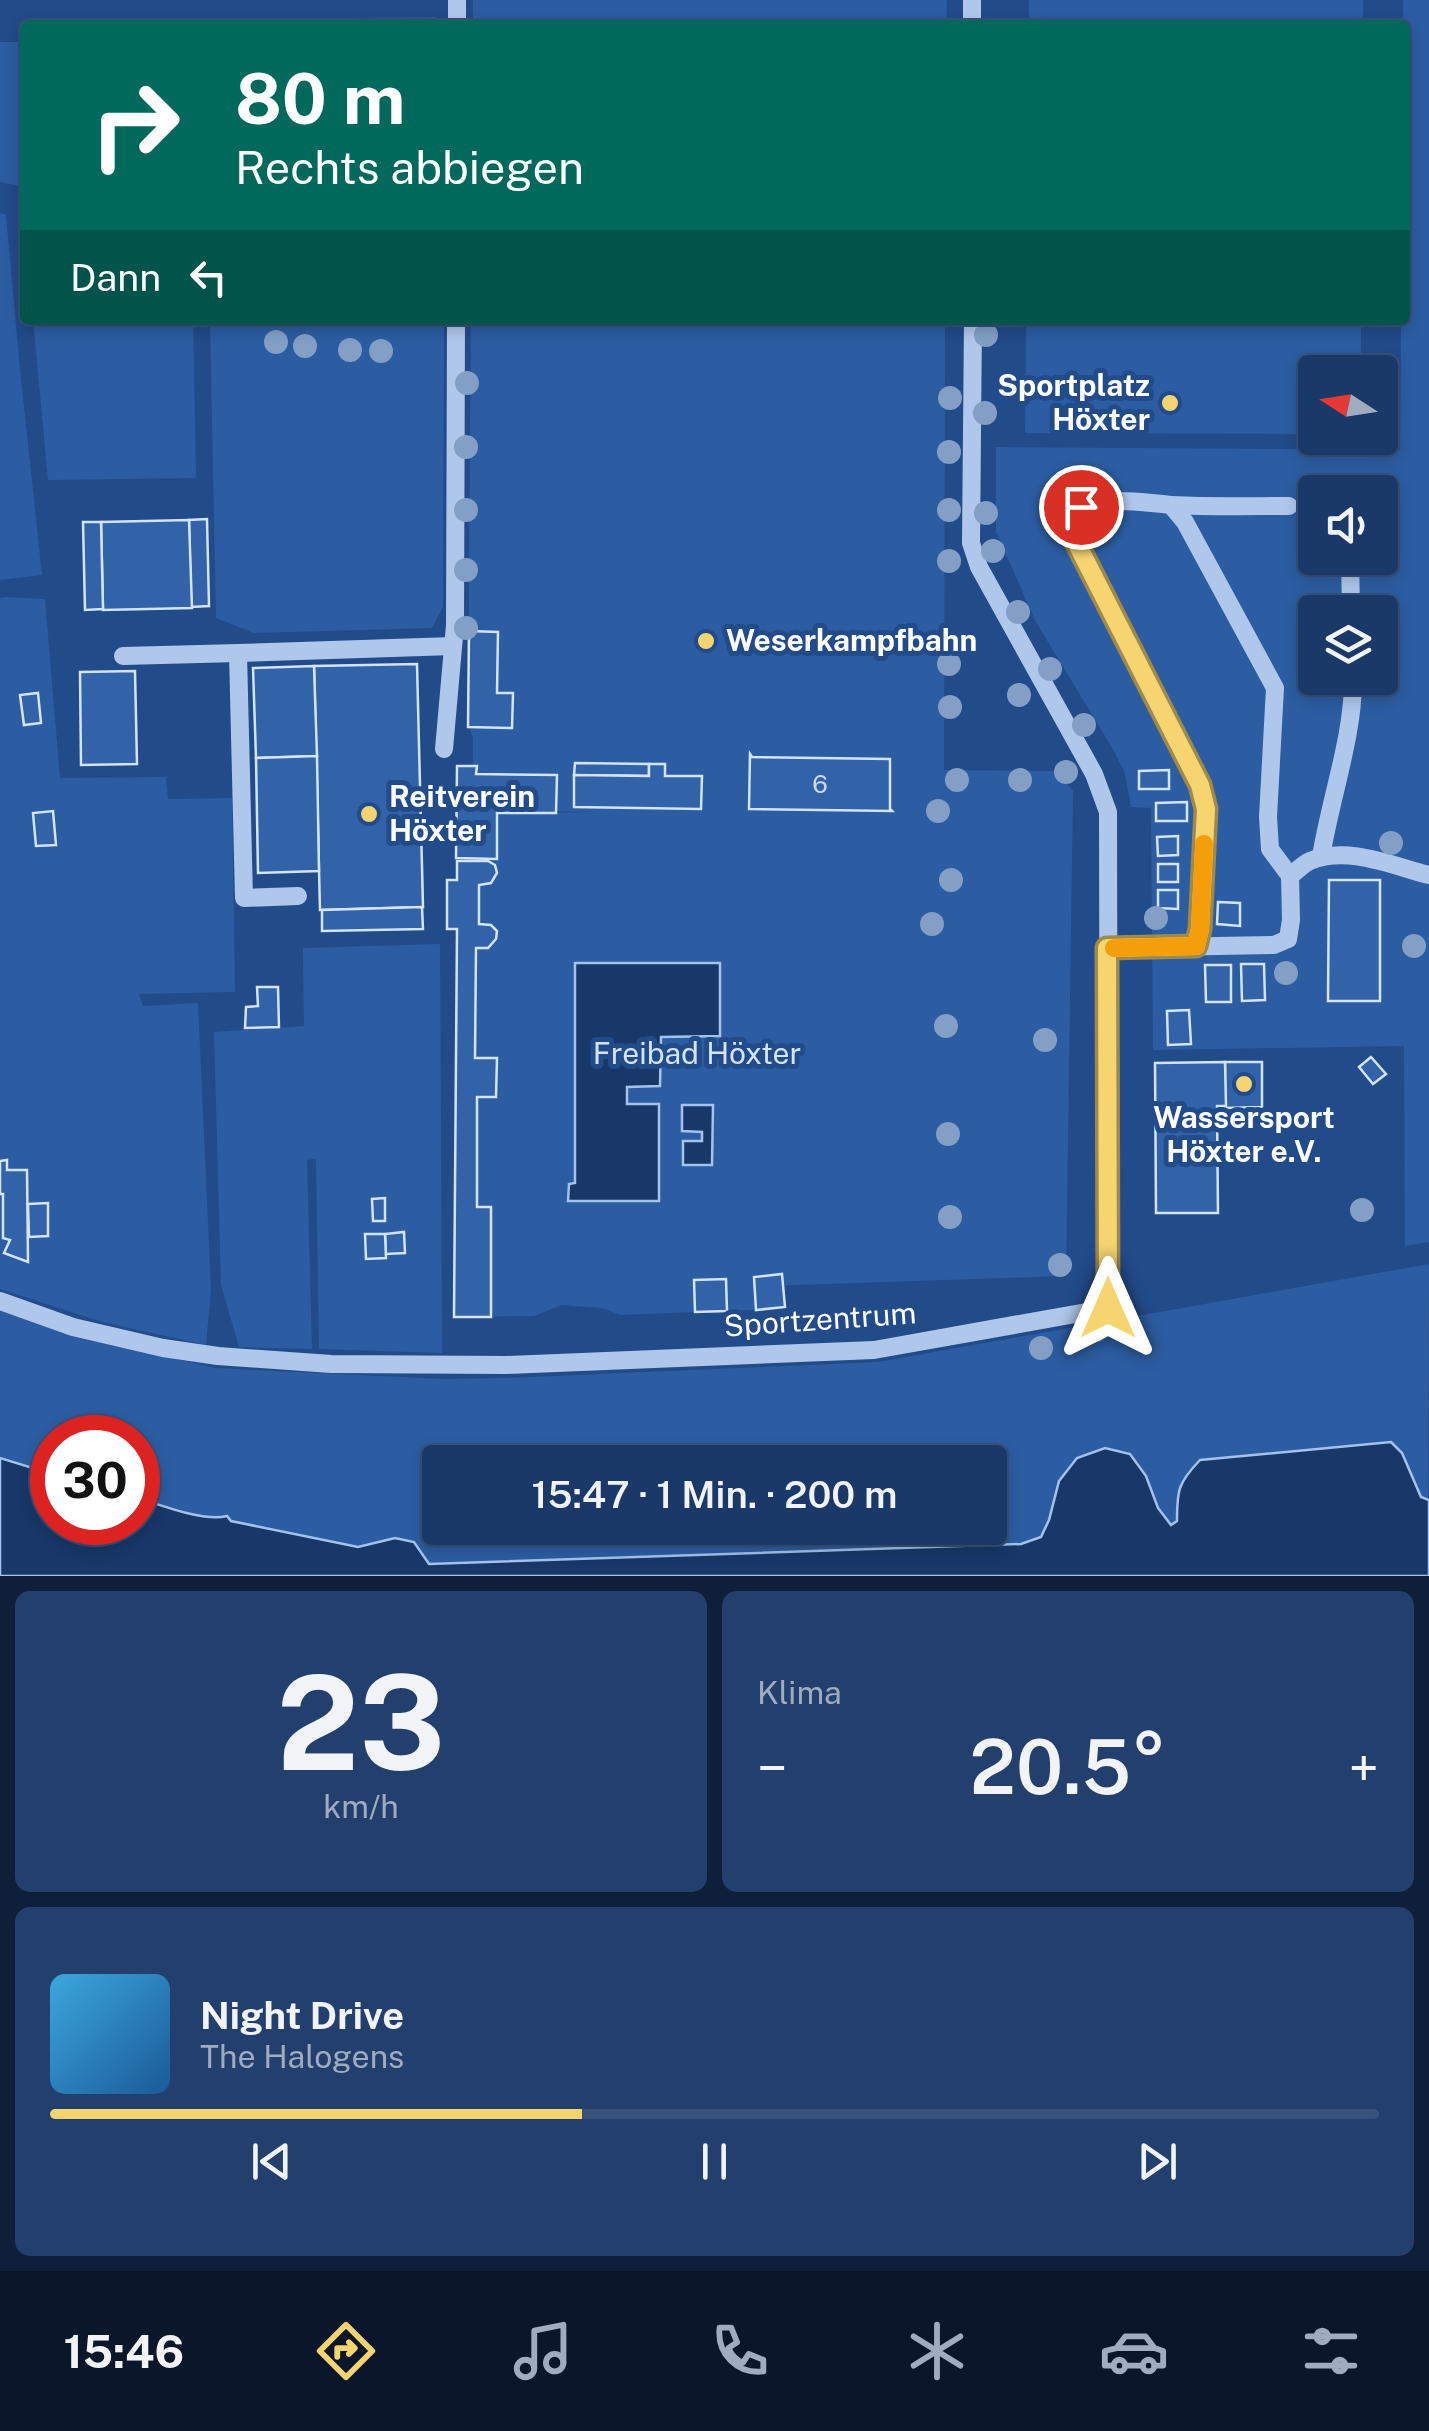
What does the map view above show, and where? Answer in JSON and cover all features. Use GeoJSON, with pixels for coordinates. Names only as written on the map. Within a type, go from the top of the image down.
{"type":"FeatureCollection","features":[{"type":"Feature","properties":{"kind":"street"},"geometry":{"type":"LineString","coordinates":[[444,748],[455,624],[456,325]]}},
{"type":"Feature","properties":{"kind":"street","name":"Sportzentrum"},"geometry":{"type":"LineString","coordinates":[[0,1301],[73,1327],[163,1348],[332,1364],[506,1365],[874,1350],[1108,1308],[1108,812],[1094,774],[979,567],[971,542],[974,325]]}},
{"type":"Feature","properties":{"kind":"street"},"geometry":{"type":"LineString","coordinates":[[1196,946],[1206,809],[1200,785],[1076,542],[1074,514],[1081,507],[1101,503],[1144,501],[1171,505],[1289,506]]}},
{"type":"Feature","properties":{"kind":"street"},"geometry":{"type":"LineString","coordinates":[[1107,948],[1274,945],[1288,940],[1292,920],[1290,876],[1270,850],[1268,817],[1275,688],[1185,522],[1171,505]]}},
{"type":"Feature","properties":{"kind":"street"},"geometry":{"type":"LineString","coordinates":[[123,656],[453,646]]}},
{"type":"Feature","properties":{"kind":"street"},"geometry":{"type":"LineString","coordinates":[[238,653],[244,898],[298,896]]}},
{"type":"Feature","properties":{"kind":"street"},"geometry":{"type":"LineString","coordinates":[[1321,858],[1352,695]]}},
{"type":"Feature","properties":{"kind":"street"},"geometry":{"type":"LineString","coordinates":[[1290,876],[1306,862],[1347,855],[1429,875]]}},
{"type":"Feature","properties":{"kind":"green space"},"geometry":{"type":"Polygon","coordinates":[[[473,0],[947,0],[946,20],[473,20],[473,0]]]}},
{"type":"Feature","properties":{"kind":"green space"},"geometry":{"type":"Polygon","coordinates":[[[1029,0],[1363,0],[1363,20],[1029,20],[1029,0]]]}},
{"type":"Feature","properties":{"kind":"green space"},"geometry":{"type":"Polygon","coordinates":[[[1403,0],[1429,0],[1429,1242],[1405,1246],[1404,1046],[1153,1050],[1151,808],[1131,807],[1125,773],[1036,622],[996,532],[996,447],[1298,449],[1298,455],[1398,455],[1401,325],[1410,325],[1410,20],[1403,20],[1403,0]]]}},
{"type":"Feature","properties":{"kind":"green space"},"geometry":{"type":"Polygon","coordinates":[[[437,17],[437,20],[261,19],[437,17]]]}},
{"type":"Feature","properties":{"kind":"green space"},"geometry":{"type":"Polygon","coordinates":[[[245,18],[245,20],[71,20],[245,18]]]}},
{"type":"Feature","properties":{"kind":"green space"},"geometry":{"type":"Polygon","coordinates":[[[0,42],[20,42],[20,186],[0,182],[0,42]]]}},
{"type":"Feature","properties":{"kind":"green space"},"geometry":{"type":"Polygon","coordinates":[[[0,213],[6,215],[42,575],[0,580],[0,213]]]}},
{"type":"Feature","properties":{"kind":"green space"},"geometry":{"type":"Polygon","coordinates":[[[33,325],[193,325],[196,478],[48,480],[33,325]]]}},
{"type":"Feature","properties":{"kind":"green space"},"geometry":{"type":"Polygon","coordinates":[[[210,325],[444,325],[443,607],[432,628],[254,633],[216,618],[210,325]]]}},
{"type":"Feature","properties":{"kind":"green space","name":"Freibad Höxter"},"geometry":{"type":"Polygon","coordinates":[[[471,325],[945,325],[944,770],[1057,771],[1073,791],[1066,1276],[767,1286],[768,1309],[621,1315],[601,1308],[562,1305],[534,1316],[454,1317],[457,924],[479,924],[479,885],[491,883],[497,877],[495,865],[485,859],[497,858],[497,813],[597,812],[473,810],[473,738],[468,725],[471,325]]]}},
{"type":"Feature","properties":{"kind":"green space","name":"Sportplatz Höxter"},"geometry":{"type":"Polygon","coordinates":[[[1026,325],[1361,325],[1361,355],[1298,355],[1298,434],[1025,433],[1026,325]]]}},
{"type":"Feature","properties":{"kind":"green space"},"geometry":{"type":"Polygon","coordinates":[[[0,598],[45,599],[60,778],[166,777],[168,799],[232,798],[235,992],[139,994],[143,1006],[198,1003],[211,1289],[206,1345],[102,1322],[0,1289],[0,598]]]}},
{"type":"Feature","properties":{"kind":"green space"},"geometry":{"type":"Polygon","coordinates":[[[440,944],[442,1353],[319,1349],[316,1159],[307,1160],[312,1349],[239,1347],[221,1285],[214,1032],[304,1026],[303,948],[440,944]]]}},
{"type":"Feature","properties":{"kind":"green space"},"geometry":{"type":"Polygon","coordinates":[[[1429,1264],[1428,1501],[1421,1497],[1402,1453],[1391,1442],[1200,1460],[1183,1481],[1178,1494],[1177,1521],[1170,1526],[1158,1508],[1146,1476],[1059,1481],[1041,1537],[1007,1544],[1007,1445],[422,1445],[422,1545],[991,1545],[429,1564],[413,1542],[395,1538],[358,1547],[160,1505],[160,1415],[30,1415],[30,1467],[0,1458],[0,1310],[72,1334],[215,1368],[443,1379],[878,1362],[1429,1264]]]}},
{"type":"Feature","properties":{"kind":"shaded area"},"geometry":{"type":"Polygon","coordinates":[[[575,963],[720,963],[720,1036],[661,1037],[660,1086],[627,1087],[627,1104],[659,1104],[659,1201],[568,1201],[569,1184],[575,1183],[575,963]]]}},
{"type":"Feature","properties":{"kind":"shaded area"},"geometry":{"type":"Polygon","coordinates":[[[682,1105],[713,1105],[712,1165],[683,1165],[683,1141],[702,1141],[702,1132],[682,1131],[682,1105]]]}},
{"type":"Feature","properties":{"kind":"shaded area"},"geometry":{"type":"Polygon","coordinates":[[[1391,1442],[1402,1453],[1421,1497],[1429,1500],[1429,1576],[0,1576],[0,1458],[30,1467],[30,1545],[160,1545],[160,1505],[358,1547],[395,1538],[414,1542],[429,1564],[1021,1544],[1041,1537],[1059,1481],[1077,1458],[1105,1448],[1130,1454],[1171,1525],[1177,1521],[1180,1488],[1200,1460],[1391,1442]]]}},
{"type":"Feature","properties":{"kind":"building"},"geometry":{"type":"Polygon","coordinates":[[[207,519],[209,606],[191,607],[189,520],[207,519]]]}},
{"type":"Feature","properties":{"kind":"building"},"geometry":{"type":"Polygon","coordinates":[[[189,520],[192,608],[103,610],[101,522],[189,520]]]}},
{"type":"Feature","properties":{"kind":"building"},"geometry":{"type":"Polygon","coordinates":[[[83,522],[101,522],[103,609],[85,610],[83,522]]]}},
{"type":"Feature","properties":{"kind":"building"},"geometry":{"type":"Polygon","coordinates":[[[469,631],[498,632],[497,693],[513,693],[512,728],[468,727],[469,631]]]}},
{"type":"Feature","properties":{"kind":"building","name":"Reitverein Höxter"},"geometry":{"type":"Polygon","coordinates":[[[417,664],[423,907],[320,910],[314,666],[417,664]]]}},
{"type":"Feature","properties":{"kind":"building"},"geometry":{"type":"Polygon","coordinates":[[[314,666],[317,756],[256,758],[253,668],[314,666]]]}},
{"type":"Feature","properties":{"kind":"building"},"geometry":{"type":"Polygon","coordinates":[[[135,671],[137,764],[81,765],[80,672],[135,671]]]}},
{"type":"Feature","properties":{"kind":"building"},"geometry":{"type":"Polygon","coordinates":[[[38,693],[41,723],[24,725],[20,695],[38,693]]]}},
{"type":"Feature","properties":{"kind":"building"},"geometry":{"type":"Polygon","coordinates":[[[750,754],[890,759],[892,811],[749,809],[750,754]]]}},
{"type":"Feature","properties":{"kind":"building"},"geometry":{"type":"Polygon","coordinates":[[[317,756],[319,871],[258,873],[256,758],[317,756]]]}},
{"type":"Feature","properties":{"kind":"building"},"geometry":{"type":"Polygon","coordinates":[[[575,763],[649,764],[649,776],[574,775],[575,763]]]}},
{"type":"Feature","properties":{"kind":"building"},"geometry":{"type":"Polygon","coordinates":[[[649,764],[665,764],[665,776],[702,776],[701,809],[574,807],[574,775],[649,776],[649,764]]]}},
{"type":"Feature","properties":{"kind":"building"},"geometry":{"type":"Polygon","coordinates":[[[457,766],[477,766],[476,774],[557,775],[556,813],[497,813],[497,859],[456,858],[457,766]]]}},
{"type":"Feature","properties":{"kind":"building"},"geometry":{"type":"Polygon","coordinates":[[[1169,770],[1169,789],[1139,789],[1139,771],[1169,770]]]}},
{"type":"Feature","properties":{"kind":"building"},"geometry":{"type":"Polygon","coordinates":[[[1187,802],[1187,821],[1156,821],[1156,803],[1187,802]]]}},
{"type":"Feature","properties":{"kind":"building"},"geometry":{"type":"Polygon","coordinates":[[[53,811],[56,845],[36,846],[33,813],[53,811]]]}},
{"type":"Feature","properties":{"kind":"building"},"geometry":{"type":"Polygon","coordinates":[[[1178,836],[1178,855],[1158,856],[1157,837],[1178,836]]]}},
{"type":"Feature","properties":{"kind":"building"},"geometry":{"type":"Polygon","coordinates":[[[457,861],[488,861],[495,865],[497,873],[491,883],[479,885],[479,924],[491,925],[497,931],[496,939],[488,948],[476,948],[475,1058],[497,1058],[496,1097],[477,1097],[477,1207],[491,1207],[491,1317],[454,1317],[457,929],[447,929],[447,880],[457,880],[457,861]]]}},
{"type":"Feature","properties":{"kind":"building"},"geometry":{"type":"Polygon","coordinates":[[[1158,864],[1178,864],[1178,882],[1158,882],[1158,864]]]}},
{"type":"Feature","properties":{"kind":"building"},"geometry":{"type":"Polygon","coordinates":[[[1329,880],[1380,880],[1380,1001],[1328,1001],[1329,880]]]}},
{"type":"Feature","properties":{"kind":"building"},"geometry":{"type":"Polygon","coordinates":[[[1158,890],[1178,890],[1178,909],[1158,908],[1158,890]]]}},
{"type":"Feature","properties":{"kind":"building"},"geometry":{"type":"Polygon","coordinates":[[[1218,902],[1240,903],[1240,926],[1217,924],[1218,902]]]}},
{"type":"Feature","properties":{"kind":"building"},"geometry":{"type":"Polygon","coordinates":[[[422,907],[423,929],[322,931],[322,910],[422,907]]]}},
{"type":"Feature","properties":{"kind":"building"},"geometry":{"type":"Polygon","coordinates":[[[1241,964],[1264,964],[1265,1000],[1242,1001],[1241,964]]]}},
{"type":"Feature","properties":{"kind":"building"},"geometry":{"type":"Polygon","coordinates":[[[1205,965],[1231,965],[1231,1002],[1206,1002],[1205,965]]]}},
{"type":"Feature","properties":{"kind":"building"},"geometry":{"type":"Polygon","coordinates":[[[257,987],[278,987],[279,1027],[245,1028],[246,1007],[258,1006],[257,987]]]}},
{"type":"Feature","properties":{"kind":"building"},"geometry":{"type":"Polygon","coordinates":[[[1189,1010],[1191,1044],[1168,1045],[1167,1011],[1189,1010]]]}},
{"type":"Feature","properties":{"kind":"building"},"geometry":{"type":"Polygon","coordinates":[[[1371,1057],[1386,1074],[1373,1084],[1359,1067],[1371,1057]]]}},
{"type":"Feature","properties":{"kind":"building","name":"Wassersport Höxter e.V."},"geometry":{"type":"Polygon","coordinates":[[[1225,1062],[1262,1062],[1262,1107],[1225,1108],[1225,1062]]]}},
{"type":"Feature","properties":{"kind":"building"},"geometry":{"type":"Polygon","coordinates":[[[1225,1062],[1226,1106],[1217,1106],[1218,1213],[1156,1213],[1155,1063],[1225,1062]]]}},
{"type":"Feature","properties":{"kind":"building"},"geometry":{"type":"Polygon","coordinates":[[[7,1160],[7,1170],[27,1170],[28,1262],[4,1253],[10,1240],[3,1238],[0,1161],[7,1160]]]}},
{"type":"Feature","properties":{"kind":"building"},"geometry":{"type":"Polygon","coordinates":[[[385,1198],[385,1221],[373,1221],[372,1199],[385,1198]]]}},
{"type":"Feature","properties":{"kind":"building"},"geometry":{"type":"Polygon","coordinates":[[[48,1203],[48,1236],[29,1237],[28,1204],[48,1203]]]}},
{"type":"Feature","properties":{"kind":"building"},"geometry":{"type":"Polygon","coordinates":[[[404,1232],[405,1253],[386,1254],[385,1234],[404,1232]]]}},
{"type":"Feature","properties":{"kind":"building"},"geometry":{"type":"Polygon","coordinates":[[[365,1234],[385,1234],[386,1258],[366,1259],[365,1234]]]}},
{"type":"Feature","properties":{"kind":"building"},"geometry":{"type":"Polygon","coordinates":[[[782,1274],[785,1307],[756,1310],[754,1277],[782,1274]]]}},
{"type":"Feature","properties":{"kind":"building"},"geometry":{"type":"Polygon","coordinates":[[[726,1279],[727,1311],[695,1312],[694,1280],[726,1279]]]}},
{"type":"Feature","properties":{"kind":"slow traffic"},"geometry":{"type":"LineString","coordinates":[[1114,948],[1196,946],[1204,844]]}},
{"type":"Feature","properties":{"kind":"place","name":"Sportplatz Höxter"},"geometry":{"type":"Point","coordinates":[1170,403]}},
{"type":"Feature","properties":{"kind":"place","name":"Weserkampfbahn"},"geometry":{"type":"Point","coordinates":[706,641]}},
{"type":"Feature","properties":{"kind":"place","name":"Reitverein Höxter"},"geometry":{"type":"Point","coordinates":[369,814]}},
{"type":"Feature","properties":{"kind":"place","name":"Wassersport Höxter e.V."},"geometry":{"type":"Point","coordinates":[1244,1084]}},
{"type":"Feature","properties":{"kind":"route"},"geometry":{"type":"LineString","coordinates":[[1081,507],[1074,514],[1076,542],[1200,785],[1206,809],[1196,946],[1107,948],[1108,1308]]}}]}
